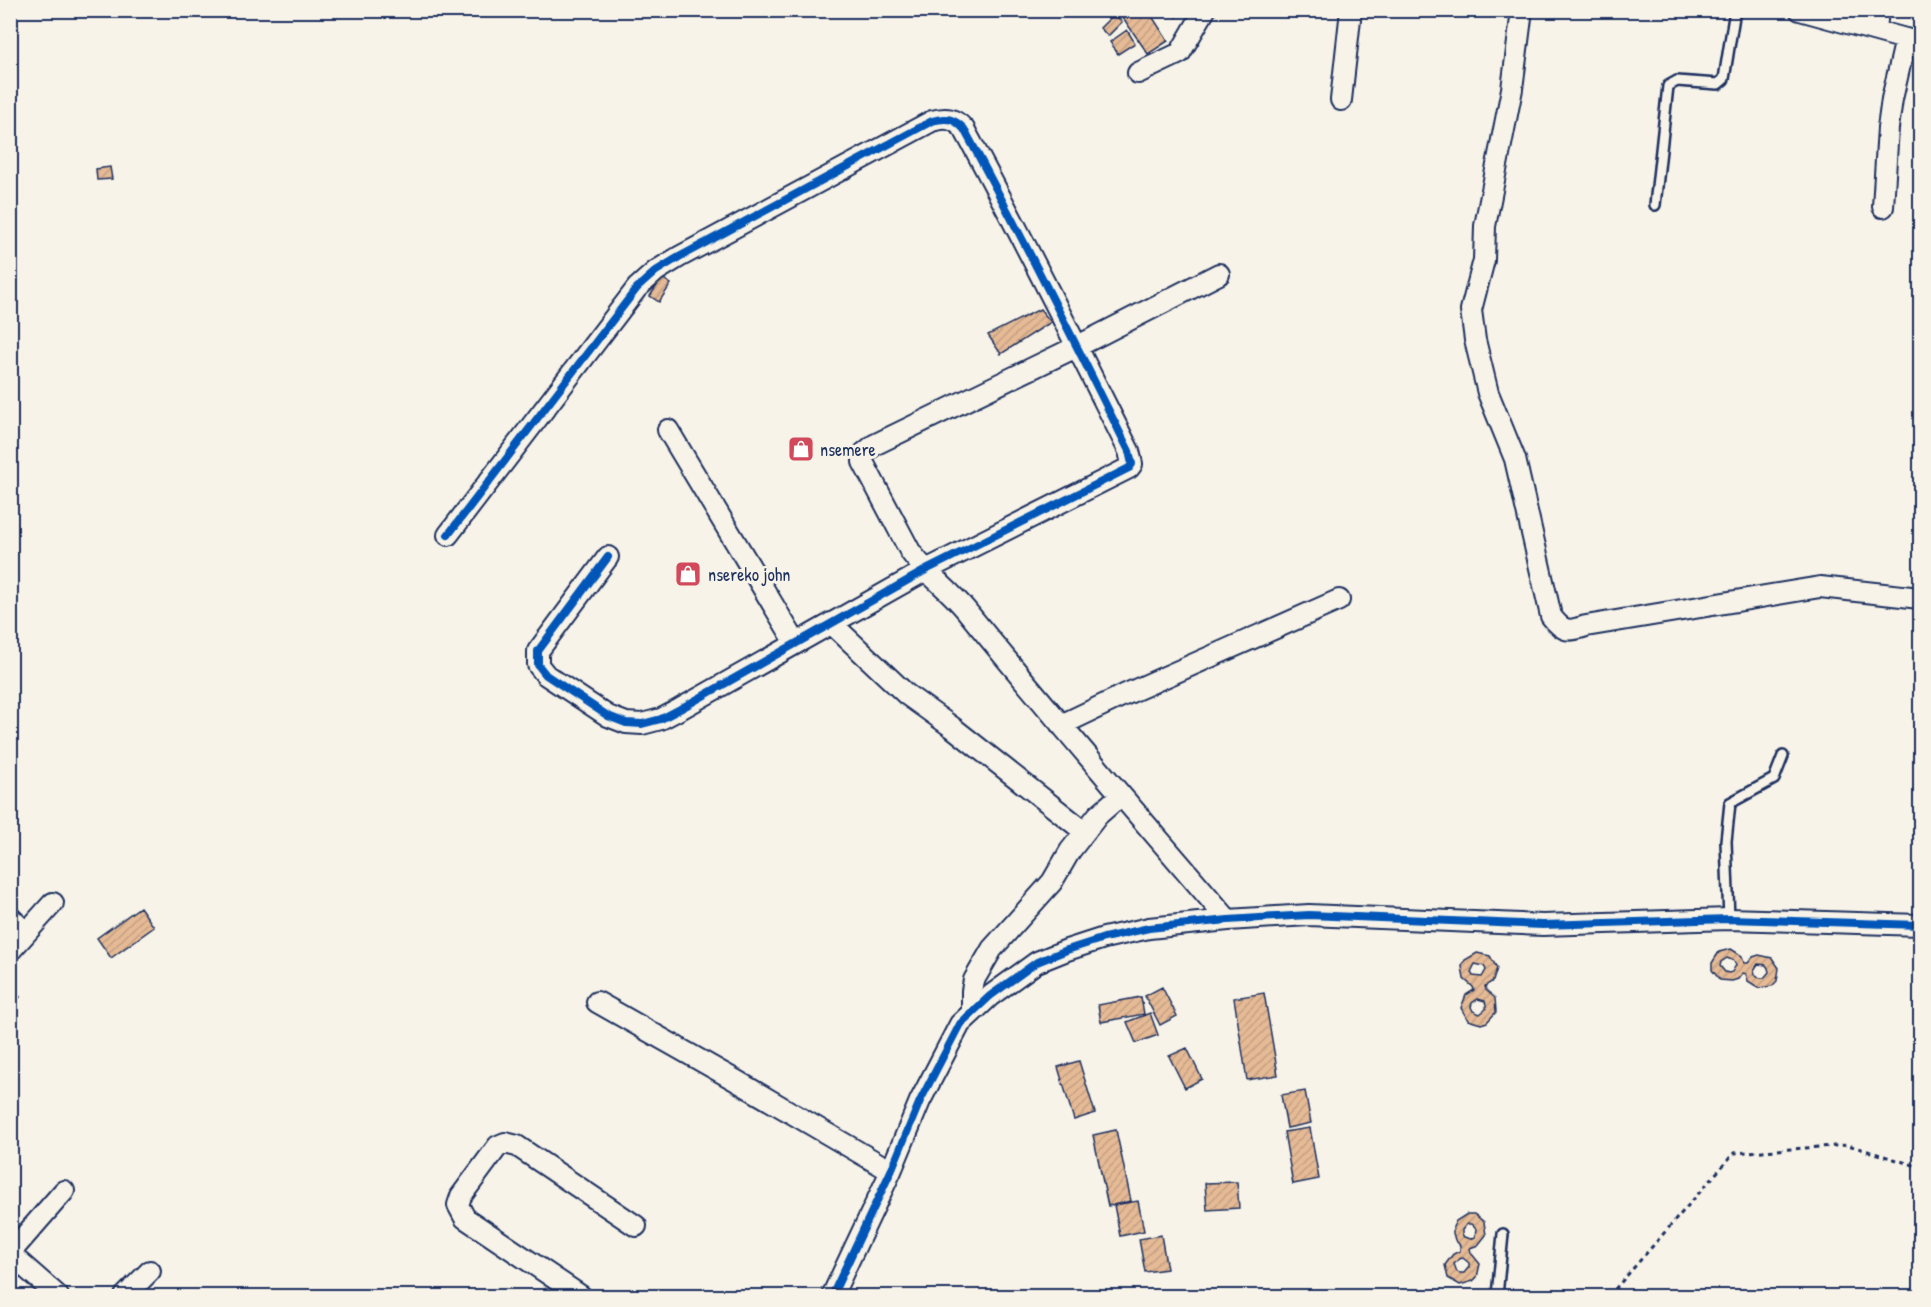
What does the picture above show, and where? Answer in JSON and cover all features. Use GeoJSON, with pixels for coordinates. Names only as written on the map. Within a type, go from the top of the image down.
{"type":"FeatureCollection","features":[{"type":"Feature","properties":{"kind":"street"},"geometry":{"type":"LineString","coordinates":[[1138,73],[1180,53],[1205,10]]}},
{"type":"Feature","properties":{"kind":"street"},"geometry":{"type":"LineString","coordinates":[[1341,100],[1351,10]]}},
{"type":"Feature","properties":{"kind":"street"},"geometry":{"type":"LineString","coordinates":[[1522,10],[1512,89],[1485,226],[1484,260],[1471,310],[1475,340],[1488,393],[1515,459],[1551,616],[1559,627],[1570,631],[1586,626],[1820,587],[1920,598]]}},
{"type":"Feature","properties":{"kind":"street"},"geometry":{"type":"LineString","coordinates":[[1800,10],[1913,41],[1892,99],[1883,207]]}},
{"type":"Feature","properties":{"kind":"street"},"geometry":{"type":"LineString","coordinates":[[1876,30],[1878,10]]}},
{"type":"Feature","properties":{"kind":"street"},"geometry":{"type":"LineString","coordinates":[[448,535],[637,288],[656,271],[911,132],[942,118],[957,121],[964,129],[1013,219],[1078,346],[1129,451],[1132,464],[1129,468],[926,570],[660,719],[642,724],[626,723],[608,716],[546,675],[538,665],[538,651],[609,557]]}},
{"type":"Feature","properties":{"kind":"street"},"geometry":{"type":"LineString","coordinates":[[1219,274],[1078,346],[874,445],[863,454],[863,462],[910,550],[926,570],[957,599],[1228,920]]}},
{"type":"Feature","properties":{"kind":"street"},"geometry":{"type":"LineString","coordinates":[[668,430],[796,643]]}},
{"type":"Feature","properties":{"kind":"street"},"geometry":{"type":"LineString","coordinates":[[1062,725],[1338,600]]}},
{"type":"Feature","properties":{"kind":"street"},"geometry":{"type":"LineString","coordinates":[[831,623],[906,694],[970,741],[1085,832]]}},
{"type":"Feature","properties":{"kind":"street"},"geometry":{"type":"LineString","coordinates":[[972,1012],[974,980],[981,965],[1006,931],[1052,882],[1070,851],[1098,815],[1121,795]]}},
{"type":"Feature","properties":{"kind":"street"},"geometry":{"type":"LineString","coordinates":[[10,951],[53,903]]}},
{"type":"Feature","properties":{"kind":"street"},"geometry":{"type":"LineString","coordinates":[[832,1296],[891,1171],[920,1101],[960,1024],[990,996],[1037,963],[1067,950],[1104,938],[1149,928],[1309,915],[1543,925],[1729,920],[1920,925]]}},
{"type":"Feature","properties":{"kind":"street"},"geometry":{"type":"LineString","coordinates":[[10,917],[26,933]]}},
{"type":"Feature","properties":{"kind":"street"},"geometry":{"type":"LineString","coordinates":[[597,1002],[891,1171]]}},
{"type":"Feature","properties":{"kind":"street"},"geometry":{"type":"LineString","coordinates":[[581,1296],[465,1218],[458,1205],[462,1196],[498,1146],[505,1143],[517,1146],[636,1226]]}},
{"type":"Feature","properties":{"kind":"street"},"geometry":{"type":"LineString","coordinates":[[58,1296],[10,1253],[64,1191]]}},
{"type":"Feature","properties":{"kind":"street"},"geometry":{"type":"LineString","coordinates":[[125,1296],[150,1271]]}},
{"type":"Feature","properties":{"kind":"lane"},"geometry":{"type":"LineString","coordinates":[[1654,205],[1668,86],[1677,81],[1718,84],[1724,79],[1735,10]]}},
{"type":"Feature","properties":{"kind":"lane"},"geometry":{"type":"LineString","coordinates":[[1729,920],[1726,841],[1730,803],[1774,779],[1783,756]]}},
{"type":"Feature","properties":{"kind":"lane"},"geometry":{"type":"LineString","coordinates":[[1497,1296],[1503,1234]]}},
{"type":"Feature","properties":{"kind":"path"},"geometry":{"type":"LineString","coordinates":[[1609,1296],[1734,1153],[1848,1145],[1920,1167]]}},
{"type":"Feature","properties":{"kind":"building"},"geometry":{"type":"Polygon","coordinates":[[[1148,10],[1168,41],[1148,54],[1119,12],[1148,10]]]}},
{"type":"Feature","properties":{"kind":"building"},"geometry":{"type":"Polygon","coordinates":[[[1172,10],[1187,10],[1176,17],[1172,10]]]}},
{"type":"Feature","properties":{"kind":"building"},"geometry":{"type":"Polygon","coordinates":[[[1114,14],[1122,22],[1108,36],[1100,28],[1114,14]]]}},
{"type":"Feature","properties":{"kind":"building"},"geometry":{"type":"Polygon","coordinates":[[[1127,30],[1135,43],[1118,54],[1110,42],[1127,30]]]}},
{"type":"Feature","properties":{"kind":"building"},"geometry":{"type":"Polygon","coordinates":[[[110,167],[112,179],[97,180],[96,169],[110,167]]]}},
{"type":"Feature","properties":{"kind":"building"},"geometry":{"type":"Polygon","coordinates":[[[662,278],[671,284],[659,302],[650,296],[662,278]]]}},
{"type":"Feature","properties":{"kind":"building"},"geometry":{"type":"Polygon","coordinates":[[[1040,309],[1051,322],[1001,354],[988,335],[1040,309]]]}},
{"type":"Feature","properties":{"kind":"building"},"geometry":{"type":"Polygon","coordinates":[[[140,907],[154,927],[111,958],[97,938],[140,907]]]}},
{"type":"Feature","properties":{"kind":"building"},"geometry":{"type":"Polygon","coordinates":[[[1731,949],[1742,956],[1744,963],[1748,963],[1753,957],[1759,955],[1772,958],[1779,968],[1777,981],[1772,986],[1759,988],[1748,981],[1746,974],[1743,973],[1738,979],[1732,981],[1720,980],[1712,970],[1712,963],[1719,952],[1731,949]],[[1727,958],[1721,962],[1720,966],[1729,973],[1736,965],[1734,961],[1727,958]],[[1758,964],[1754,970],[1755,974],[1764,978],[1769,972],[1768,968],[1766,965],[1758,964]]]}},
{"type":"Feature","properties":{"kind":"building"},"geometry":{"type":"Polygon","coordinates":[[[1477,953],[1490,956],[1497,968],[1493,981],[1485,986],[1495,998],[1496,1012],[1487,1022],[1481,1024],[1468,1020],[1461,1008],[1466,995],[1474,990],[1464,979],[1462,966],[1465,960],[1477,953]],[[1475,964],[1471,972],[1473,976],[1482,977],[1486,970],[1484,966],[1475,964]],[[1478,999],[1472,1003],[1471,1007],[1473,1011],[1480,1014],[1486,1009],[1486,1005],[1485,1001],[1478,999]]]}},
{"type":"Feature","properties":{"kind":"building"},"geometry":{"type":"Polygon","coordinates":[[[1162,987],[1177,1016],[1160,1025],[1145,996],[1162,987]]]}},
{"type":"Feature","properties":{"kind":"building"},"geometry":{"type":"Polygon","coordinates":[[[10,988],[20,997],[10,1006],[10,988]]]}},
{"type":"Feature","properties":{"kind":"building"},"geometry":{"type":"Polygon","coordinates":[[[1264,993],[1278,1075],[1247,1080],[1234,998],[1264,993]]]}},
{"type":"Feature","properties":{"kind":"building"},"geometry":{"type":"Polygon","coordinates":[[[1141,997],[1144,1014],[1101,1022],[1098,1005],[1141,997]]]}},
{"type":"Feature","properties":{"kind":"building"},"geometry":{"type":"Polygon","coordinates":[[[1150,1013],[1158,1035],[1136,1043],[1127,1022],[1150,1013]]]}},
{"type":"Feature","properties":{"kind":"building"},"geometry":{"type":"Polygon","coordinates":[[[1187,1048],[1202,1079],[1185,1088],[1169,1056],[1187,1048]]]}},
{"type":"Feature","properties":{"kind":"building"},"geometry":{"type":"Polygon","coordinates":[[[1079,1061],[1095,1113],[1074,1120],[1058,1067],[1079,1061]]]}},
{"type":"Feature","properties":{"kind":"building"},"geometry":{"type":"Polygon","coordinates":[[[1305,1091],[1311,1123],[1287,1128],[1281,1095],[1305,1091]]]}},
{"type":"Feature","properties":{"kind":"building"},"geometry":{"type":"Polygon","coordinates":[[[1310,1128],[1319,1179],[1293,1184],[1284,1132],[1310,1128]]]}},
{"type":"Feature","properties":{"kind":"building"},"geometry":{"type":"Polygon","coordinates":[[[1116,1130],[1131,1201],[1108,1206],[1093,1135],[1116,1130]]]}},
{"type":"Feature","properties":{"kind":"building"},"geometry":{"type":"Polygon","coordinates":[[[1237,1182],[1239,1208],[1207,1210],[1205,1183],[1237,1182]]]}},
{"type":"Feature","properties":{"kind":"building"},"geometry":{"type":"Polygon","coordinates":[[[1138,1201],[1144,1231],[1120,1236],[1114,1205],[1138,1201]]]}},
{"type":"Feature","properties":{"kind":"building"},"geometry":{"type":"Polygon","coordinates":[[[1467,1214],[1474,1214],[1484,1222],[1486,1235],[1478,1245],[1470,1248],[1471,1253],[1480,1264],[1477,1277],[1473,1281],[1460,1285],[1448,1278],[1445,1265],[1453,1254],[1460,1251],[1460,1245],[1453,1233],[1456,1221],[1467,1214]],[[1467,1224],[1462,1234],[1471,1239],[1475,1237],[1476,1229],[1471,1224],[1467,1224]],[[1463,1258],[1454,1264],[1457,1272],[1460,1273],[1464,1273],[1469,1267],[1469,1263],[1463,1258]]]}},
{"type":"Feature","properties":{"kind":"building"},"geometry":{"type":"Polygon","coordinates":[[[1161,1235],[1167,1269],[1145,1272],[1139,1239],[1161,1235]]]}},
{"type":"Feature","properties":{"kind":"cycle path"},"geometry":{"type":"LineString","coordinates":[[448,535],[637,288],[656,271],[932,121],[950,119],[960,125],[1027,249],[1129,451],[1132,464],[1129,468],[926,570],[661,719],[642,724],[626,723],[608,716],[546,675],[538,665],[538,651],[608,557]]}},
{"type":"Feature","properties":{"kind":"cycle path"},"geometry":{"type":"LineString","coordinates":[[832,1296],[891,1171],[920,1101],[960,1024],[990,996],[1037,962],[1067,950],[1104,938],[1149,928],[1309,915],[1543,925],[1729,919],[1920,925]]}},
{"type":"Feature","properties":{"kind":"place","name":"nsemere"},"geometry":{"type":"Point","coordinates":[801,449]}},
{"type":"Feature","properties":{"kind":"place","name":"nsereko john"},"geometry":{"type":"Point","coordinates":[688,574]}}]}
